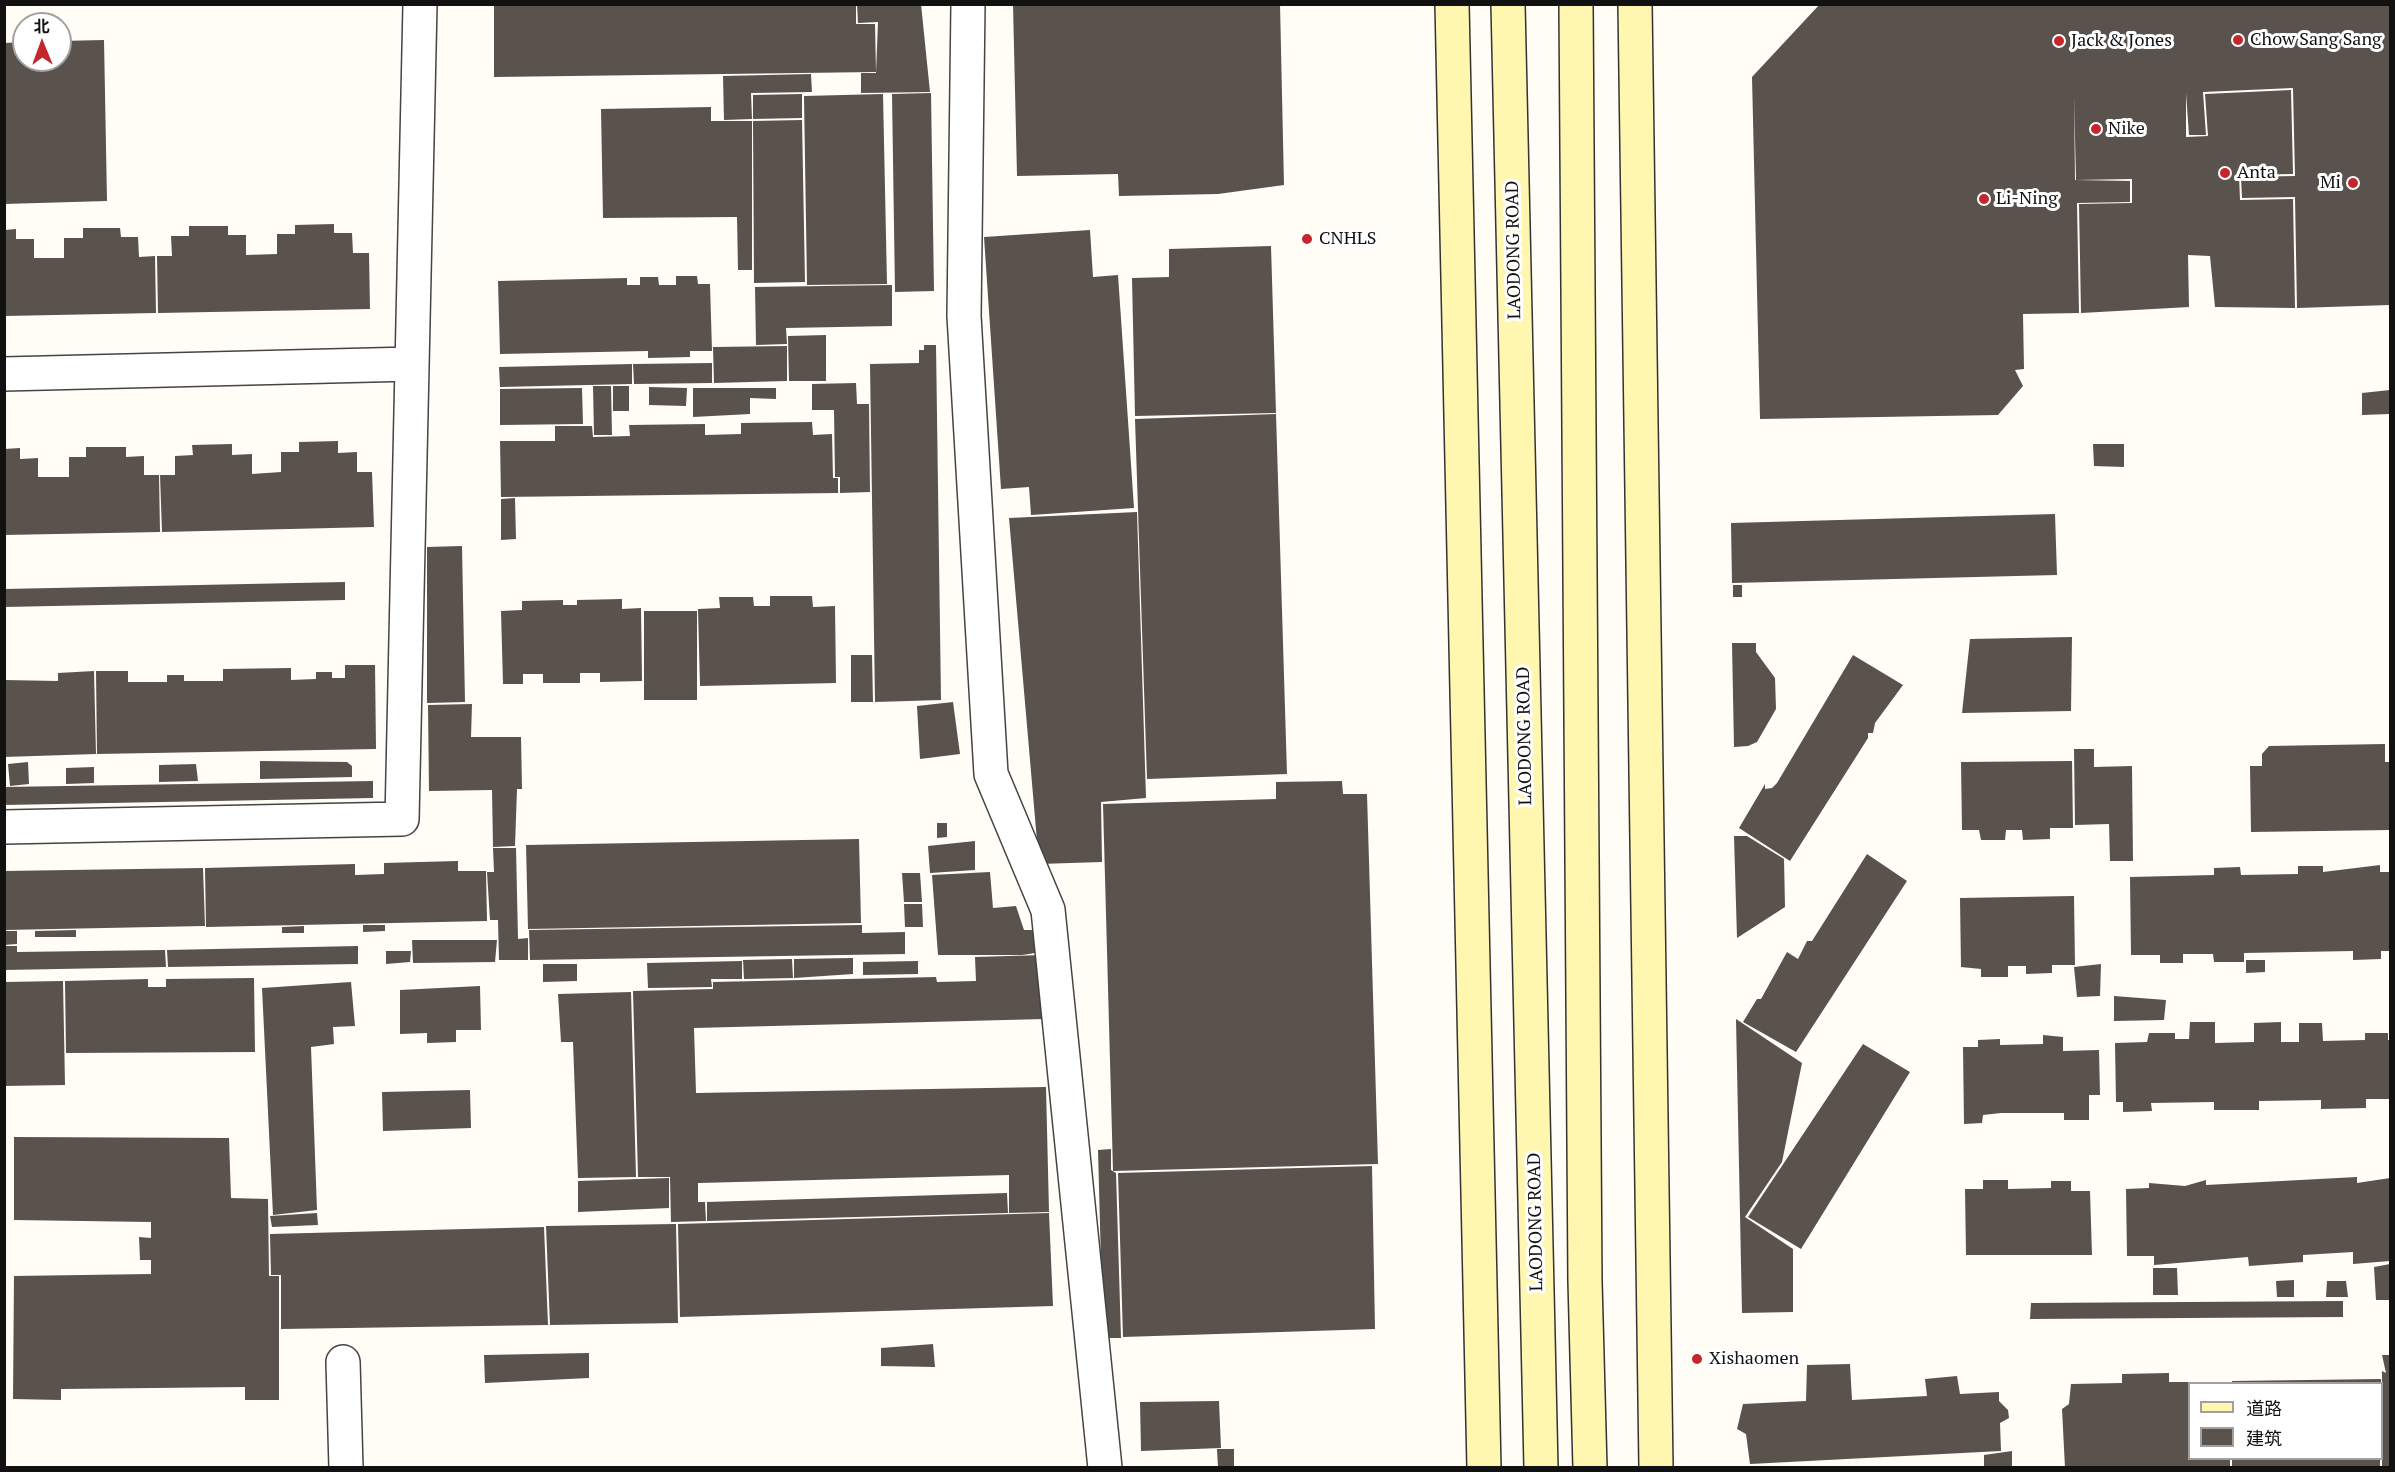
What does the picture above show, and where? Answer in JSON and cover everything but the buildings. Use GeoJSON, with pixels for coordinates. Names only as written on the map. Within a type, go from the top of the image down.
{"type":"FeatureCollection","features":[{"type":"Feature","properties":{"kind":"street"},"geometry":{"type":"LineString","coordinates":[[4,826],[402,819],[420,4]]}},
{"type":"Feature","properties":{"kind":"street"},"geometry":{"type":"LineString","coordinates":[[968,4],[964,316],[991,774],[1048,910],[1105,1467]]}},
{"type":"Feature","properties":{"kind":"street"},"geometry":{"type":"LineString","coordinates":[[1452,4],[1484,1467]]}},
{"type":"Feature","properties":{"kind":"street","name":"LAODONG ROAD"},"geometry":{"type":"LineString","coordinates":[[1508,4],[1541,1467]]}},
{"type":"Feature","properties":{"kind":"street"},"geometry":{"type":"LineString","coordinates":[[1576,4],[1585,1269],[1590,1467]]}},
{"type":"Feature","properties":{"kind":"street"},"geometry":{"type":"LineString","coordinates":[[1635,4],[1656,1467]]}},
{"type":"Feature","properties":{"kind":"street"},"geometry":{"type":"LineString","coordinates":[[4,374],[412,364]]}},
{"type":"Feature","properties":{"kind":"street"},"geometry":{"type":"LineString","coordinates":[[343,1362],[346,1467]]}},
{"type":"Feature","properties":{"kind":"place","name":"Chow Sang Sang"},"geometry":{"type":"Point","coordinates":[2238,40]}},
{"type":"Feature","properties":{"kind":"place","name":"Jack & Jones"},"geometry":{"type":"Point","coordinates":[2059,41]}},
{"type":"Feature","properties":{"kind":"place","name":"Nike"},"geometry":{"type":"Point","coordinates":[2096,129]}},
{"type":"Feature","properties":{"kind":"place","name":"Anta"},"geometry":{"type":"Point","coordinates":[2225,173]}},
{"type":"Feature","properties":{"kind":"place","name":"Mi"},"geometry":{"type":"Point","coordinates":[2353,183]}},
{"type":"Feature","properties":{"kind":"place","name":"Li-Ning"},"geometry":{"type":"Point","coordinates":[1984,199]}},
{"type":"Feature","properties":{"kind":"place","name":"CNHLS"},"geometry":{"type":"Point","coordinates":[1307,239]}},
{"type":"Feature","properties":{"kind":"place","name":"Xishaomen"},"geometry":{"type":"Point","coordinates":[1697,1359]}}]}
